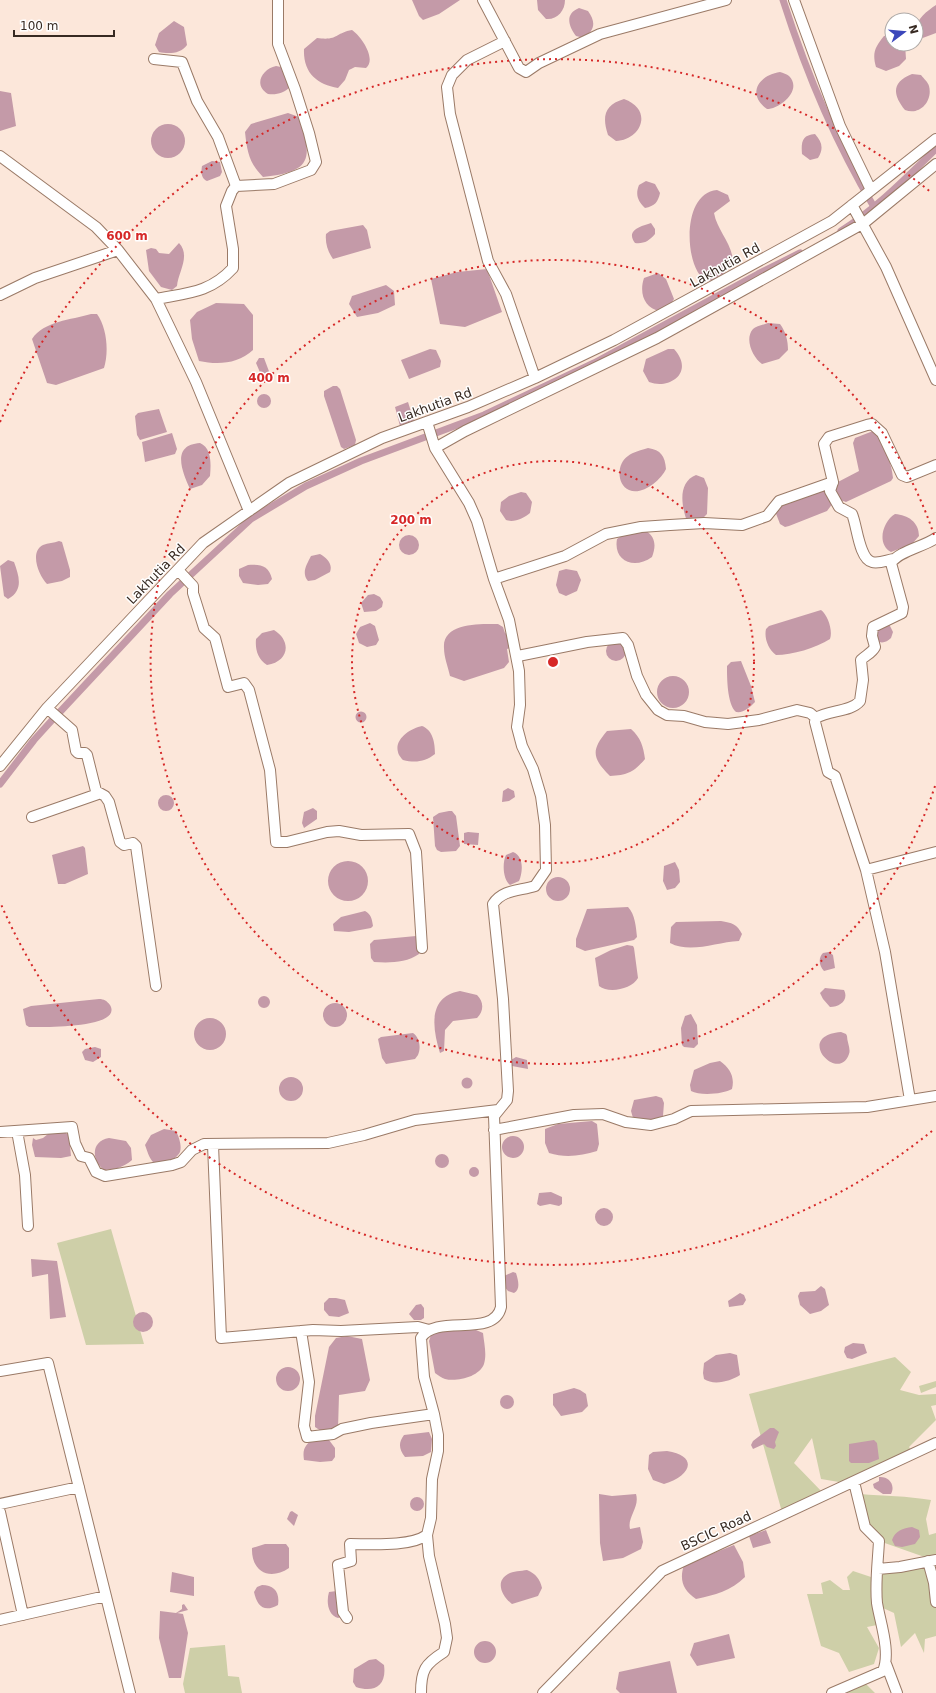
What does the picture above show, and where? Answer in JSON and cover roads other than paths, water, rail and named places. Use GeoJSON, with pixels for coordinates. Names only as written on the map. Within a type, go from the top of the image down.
{"type":"FeatureCollection","features":[{"type":"Feature","properties":{"kind":"street"},"geometry":{"type":"LineString","coordinates":[[156,299],[209,288],[233,268],[233,249],[226,206],[232,191],[236,186],[274,184],[312,170],[316,162],[303,110],[278,44],[278,0]]}},
{"type":"Feature","properties":{"kind":"street"},"geometry":{"type":"LineString","coordinates":[[483,0],[506,41],[518,68],[526,72],[546,60],[600,34],[726,0]]}},
{"type":"Feature","properties":{"kind":"street"},"geometry":{"type":"LineString","coordinates":[[794,0],[840,126],[871,190]]}},
{"type":"Feature","properties":{"kind":"street"},"geometry":{"type":"LineString","coordinates":[[506,41],[467,60],[452,75],[447,87],[450,114],[488,261],[506,294],[535,378]]}},
{"type":"Feature","properties":{"kind":"street"},"geometry":{"type":"LineString","coordinates":[[154,59],[182,62],[197,101],[220,144],[236,186]]}},
{"type":"Feature","properties":{"kind":"street","name":"Lakhutia Rd"},"geometry":{"type":"LineString","coordinates":[[0,766],[46,708],[203,543],[289,483],[382,438],[428,426],[535,378],[614,340],[832,220],[936,139]]}},
{"type":"Feature","properties":{"kind":"street"},"geometry":{"type":"LineString","coordinates":[[0,156],[5,165],[96,227],[118,250],[156,299],[196,382],[249,511]]}},
{"type":"Feature","properties":{"kind":"street"},"geometry":{"type":"LineString","coordinates":[[434,445],[657,338],[864,223],[936,164]]}},
{"type":"Feature","properties":{"kind":"street"},"geometry":{"type":"LineString","coordinates":[[852,205],[864,223],[886,267],[936,380]]}},
{"type":"Feature","properties":{"kind":"street"},"geometry":{"type":"LineString","coordinates":[[0,295],[35,278],[118,250]]}},
{"type":"Feature","properties":{"kind":"street"},"geometry":{"type":"LineString","coordinates":[[894,559],[880,562],[870,562],[867,560],[863,552],[852,514],[839,507],[830,491],[833,482],[824,444],[829,437],[872,424],[882,433],[902,476],[907,477],[936,465]]}},
{"type":"Feature","properties":{"kind":"street"},"geometry":{"type":"LineString","coordinates":[[421,1693],[422,1673],[426,1665],[444,1652],[446,1646],[443,1617],[429,1556],[427,1535],[431,1518],[432,1479],[438,1451],[434,1414],[424,1377],[421,1356],[421,1338],[429,1330],[440,1327],[495,1320],[501,1307],[494,1116],[507,1100],[508,1070],[494,904],[497,899],[507,892],[535,886],[546,870],[545,825],[540,796],[534,769],[522,746],[517,727],[520,705],[518,656],[509,620],[494,579],[477,521],[470,503],[434,445],[428,426]]}},
{"type":"Feature","properties":{"kind":"street"},"geometry":{"type":"LineString","coordinates":[[494,579],[565,556],[606,534],[641,527],[670,525],[704,523],[742,525],[767,516],[779,501],[833,482]]}},
{"type":"Feature","properties":{"kind":"street"},"geometry":{"type":"LineString","coordinates":[[816,718],[827,713],[852,706],[860,700],[863,680],[861,660],[875,648],[872,636],[873,628],[902,613],[903,607],[891,562],[902,553],[926,545],[936,538]]}},
{"type":"Feature","properties":{"kind":"street"},"geometry":{"type":"LineString","coordinates":[[178,570],[193,586],[193,593],[204,628],[215,638],[228,687],[244,683],[250,690],[270,770],[276,842],[287,842],[333,831],[361,835],[409,834],[416,852],[422,948]]}},
{"type":"Feature","properties":{"kind":"street"},"geometry":{"type":"LineString","coordinates":[[518,656],[587,642],[623,638],[628,645],[636,676],[646,695],[658,710],[667,715],[684,716],[705,722],[728,724],[759,720],[797,710],[810,712],[816,718]]}},
{"type":"Feature","properties":{"kind":"street"},"geometry":{"type":"LineString","coordinates":[[46,708],[72,730],[76,751],[78,753],[85,752],[98,794]]}},
{"type":"Feature","properties":{"kind":"street"},"geometry":{"type":"LineString","coordinates":[[816,718],[815,722],[828,772],[835,776],[866,870],[885,952],[910,1100]]}},
{"type":"Feature","properties":{"kind":"street"},"geometry":{"type":"LineString","coordinates":[[32,817],[98,794],[105,796],[110,802],[120,842],[124,845],[133,843],[136,846],[156,986]]}},
{"type":"Feature","properties":{"kind":"street"},"geometry":{"type":"LineString","coordinates":[[866,870],[936,852]]}},
{"type":"Feature","properties":{"kind":"street"},"geometry":{"type":"LineString","coordinates":[[494,1130],[574,1114],[603,1114],[626,1122],[651,1125],[674,1119],[691,1111],[867,1107],[936,1096]]}},
{"type":"Feature","properties":{"kind":"street"},"geometry":{"type":"LineString","coordinates":[[0,1132],[72,1127],[75,1143],[80,1156],[89,1158],[96,1172],[105,1176],[172,1165],[181,1162],[192,1150],[204,1144],[328,1143],[364,1135],[415,1120],[498,1110]]}},
{"type":"Feature","properties":{"kind":"street"},"geometry":{"type":"LineString","coordinates":[[16,1131],[25,1175],[28,1226]]}},
{"type":"Feature","properties":{"kind":"street"},"geometry":{"type":"LineString","coordinates":[[213,1145],[221,1338],[301,1331],[418,1327],[429,1330]]}},
{"type":"Feature","properties":{"kind":"street"},"geometry":{"type":"LineString","coordinates":[[301,1331],[309,1382],[304,1426],[307,1437],[333,1434],[342,1429],[372,1423],[434,1414]]}},
{"type":"Feature","properties":{"kind":"street"},"geometry":{"type":"LineString","coordinates":[[0,1371],[48,1363],[130,1693]]}},
{"type":"Feature","properties":{"kind":"street","name":"BSCIC Road"},"geometry":{"type":"LineString","coordinates":[[543,1693],[662,1571],[936,1443]]}},
{"type":"Feature","properties":{"kind":"street"},"geometry":{"type":"LineString","coordinates":[[854,1482],[865,1527],[879,1541],[877,1603],[883,1630],[886,1664],[897,1693]]}},
{"type":"Feature","properties":{"kind":"street"},"geometry":{"type":"LineString","coordinates":[[0,1504],[79,1487]]}},
{"type":"Feature","properties":{"kind":"street"},"geometry":{"type":"LineString","coordinates":[[0,1512],[23,1615]]}},
{"type":"Feature","properties":{"kind":"street"},"geometry":{"type":"LineString","coordinates":[[347,1618],[343,1612],[338,1566],[351,1561],[350,1544],[401,1542],[422,1538],[427,1535]]}},
{"type":"Feature","properties":{"kind":"street"},"geometry":{"type":"LineString","coordinates":[[878,1569],[900,1567],[932,1561],[936,1602]]}},
{"type":"Feature","properties":{"kind":"street"},"geometry":{"type":"LineString","coordinates":[[0,1620],[106,1596]]}},
{"type":"Feature","properties":{"kind":"street"},"geometry":{"type":"LineString","coordinates":[[832,1693],[883,1670],[886,1664]]}},
{"type":"Feature","properties":{"kind":"waterway"},"geometry":{"type":"LineString","coordinates":[[783,0],[801,54],[822,106],[834,132],[874,207]]}},
{"type":"Feature","properties":{"kind":"waterway"},"geometry":{"type":"LineString","coordinates":[[841,231],[879,203],[936,149]]}},
{"type":"Feature","properties":{"kind":"waterway"},"geometry":{"type":"LineString","coordinates":[[58,714],[170,594],[251,519],[306,486],[361,461],[484,415],[594,363],[758,274],[800,253]]}},
{"type":"Feature","properties":{"kind":"waterway"},"geometry":{"type":"LineString","coordinates":[[0,784],[34,740],[54,718]]}}]}
